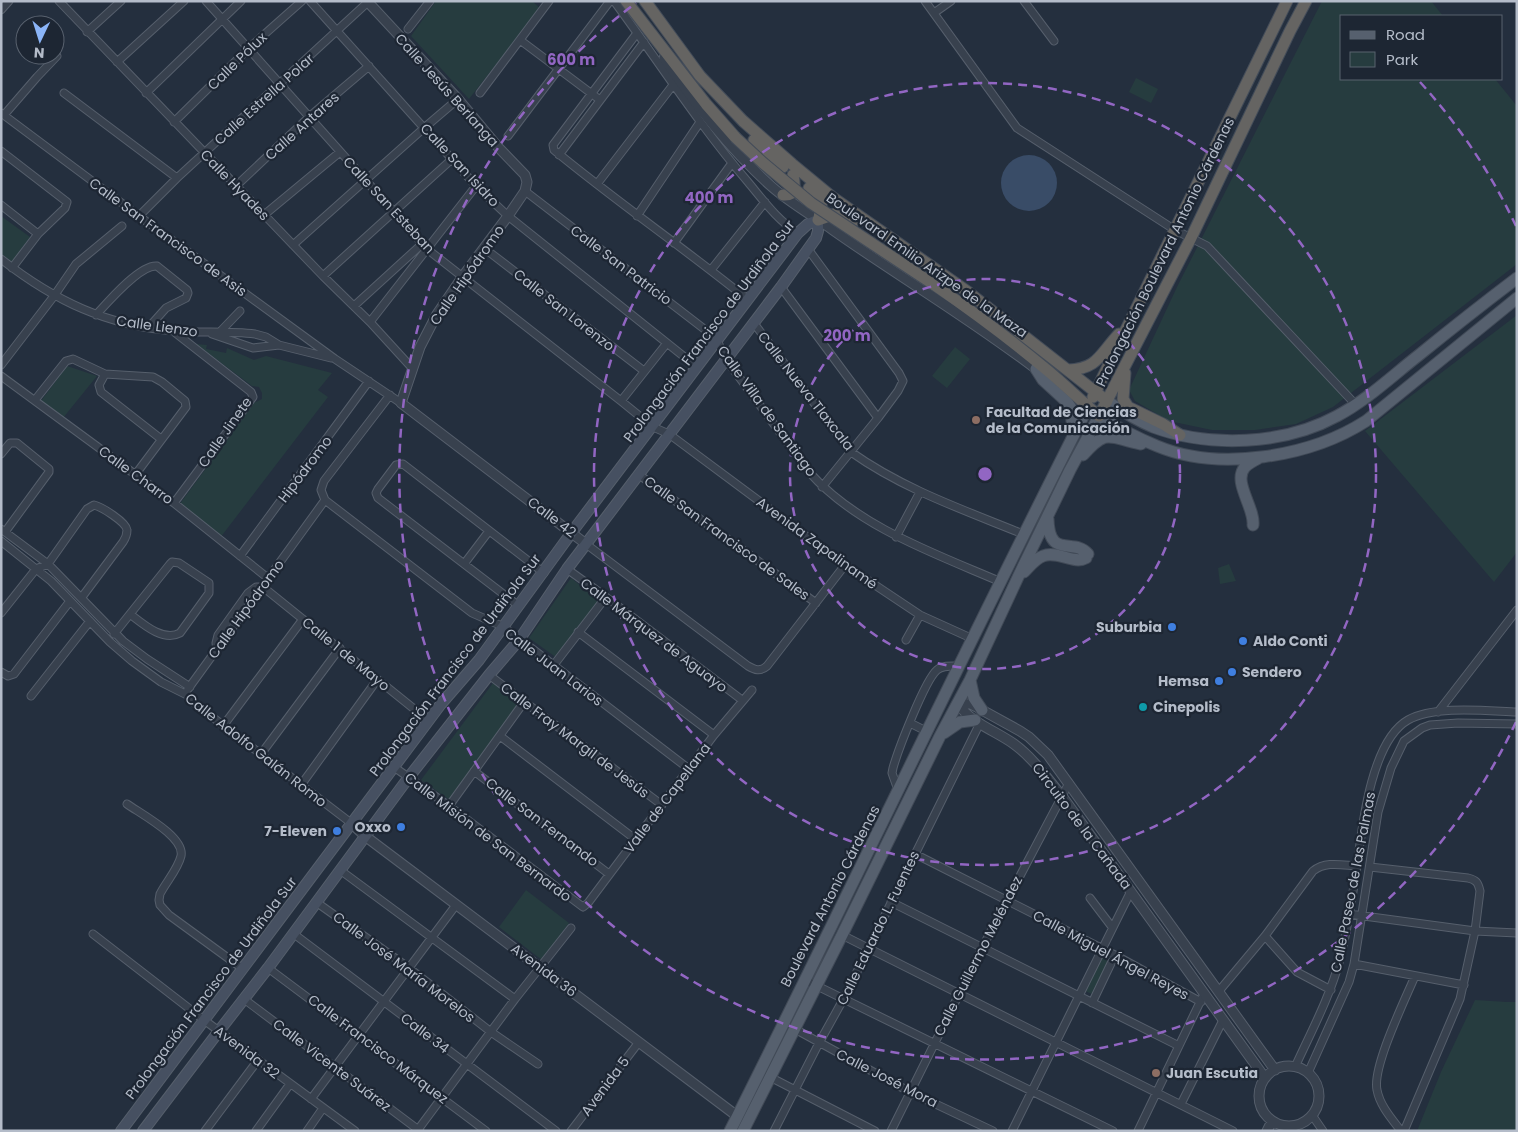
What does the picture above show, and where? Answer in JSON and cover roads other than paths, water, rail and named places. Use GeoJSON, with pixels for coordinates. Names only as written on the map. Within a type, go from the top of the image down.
{"type":"FeatureCollection","features":[{"type":"Feature","properties":{"kind":"highway","name":"Boulevard Emilio Arizpe de la Maza"},"geometry":{"type":"LineString","coordinates":[[626,1],[647,38],[662,47],[710,110],[735,137],[777,176],[811,203],[990,324],[1099,416]]}},
{"type":"Feature","properties":{"kind":"highway","name":"Boulevard Emilio Arizpe de la Maza"},"geometry":{"type":"LineString","coordinates":[[645,1],[700,76],[757,133],[832,197],[968,292],[1107,402]]}},
{"type":"Feature","properties":{"kind":"highway","name":"Prolongación Boulevard Antonio Cárdenas"},"geometry":{"type":"LineString","coordinates":[[1088,407],[1287,1]]}},
{"type":"Feature","properties":{"kind":"highway","name":"Prolongación Boulevard Antonio Cárdenas"},"geometry":{"type":"LineString","coordinates":[[1099,416],[1191,238],[1306,1]]}},
{"type":"Feature","properties":{"kind":"highway"},"geometry":{"type":"LineString","coordinates":[[712,89],[727,111],[768,154],[818,194],[822,200],[818,220]]}},
{"type":"Feature","properties":{"kind":"highway"},"geometry":{"type":"LineString","coordinates":[[783,195],[790,195],[794,192],[793,175]]}},
{"type":"Feature","properties":{"kind":"highway"},"geometry":{"type":"LineString","coordinates":[[818,220],[838,213],[853,218],[971,302],[980,307],[987,308]]}},
{"type":"Feature","properties":{"kind":"highway"},"geometry":{"type":"LineString","coordinates":[[1068,370],[1082,370],[1092,364],[1127,326]]}},
{"type":"Feature","properties":{"kind":"highway"},"geometry":{"type":"LineString","coordinates":[[1126,367],[1123,399],[1128,407],[1185,436]]}},
{"type":"Feature","properties":{"kind":"main road","name":"Prolongación Francisco de Urdiñola Sur"},"geometry":{"type":"LineString","coordinates":[[121,1131],[441,704],[479,660],[504,627],[572,532],[653,427],[747,299],[798,233],[808,224],[818,220],[817,235],[781,287],[567,569],[519,640],[409,777],[294,934],[143,1131]]}},
{"type":"Feature","properties":{"kind":"main road","name":"Boulevard Emilio Arizpe de la Maza"},"geometry":{"type":"LineString","coordinates":[[1107,402],[1135,419],[1185,436],[1240,441],[1296,434],[1329,420],[1356,404],[1517,278]]}},
{"type":"Feature","properties":{"kind":"main road","name":"Boulevard Emilio Arizpe de la Maza"},"geometry":{"type":"LineString","coordinates":[[1099,416],[1120,429],[1158,447],[1200,457],[1230,459],[1290,452],[1352,430],[1382,408],[1517,298]]}},
{"type":"Feature","properties":{"kind":"main road"},"geometry":{"type":"LineString","coordinates":[[1036,369],[1071,408],[1073,436]]}},
{"type":"Feature","properties":{"kind":"main road"},"geometry":{"type":"LineString","coordinates":[[1352,430],[1351,427],[1361,414],[1356,404]]}},
{"type":"Feature","properties":{"kind":"main road","name":"Prolongación Boulevard Antonio Cárdenas"},"geometry":{"type":"LineString","coordinates":[[958,670],[1023,534],[1088,407]]}},
{"type":"Feature","properties":{"kind":"main road","name":"Prolongación Boulevard Antonio Cárdenas"},"geometry":{"type":"LineString","coordinates":[[958,704],[1070,470],[1099,416]]}},
{"type":"Feature","properties":{"kind":"main road"},"geometry":{"type":"LineString","coordinates":[[1185,436],[1216,446],[1225,452],[1230,459],[1239,450],[1280,443],[1296,434]]}},
{"type":"Feature","properties":{"kind":"main road"},"geometry":{"type":"LineString","coordinates":[[1070,470],[1091,446],[1106,436],[1114,436],[1158,447]]}},
{"type":"Feature","properties":{"kind":"main road"},"geometry":{"type":"LineString","coordinates":[[1253,525],[1252,514],[1241,477],[1244,468],[1259,457]]}},
{"type":"Feature","properties":{"kind":"main road"},"geometry":{"type":"LineString","coordinates":[[1013,556],[1035,543],[1033,514]]}},
{"type":"Feature","properties":{"kind":"main road"},"geometry":{"type":"LineString","coordinates":[[1019,575],[1045,555],[1053,554],[1081,560],[1087,556],[1085,550],[1061,545],[1053,540],[1050,534],[1048,516]]}},
{"type":"Feature","properties":{"kind":"main road"},"geometry":{"type":"LineString","coordinates":[[926,735],[931,736],[945,711],[958,704],[955,694],[970,656],[971,643]]}},
{"type":"Feature","properties":{"kind":"main road","name":"Boulevard Antonio Cárdenas"},"geometry":{"type":"LineString","coordinates":[[730,1131],[958,670]]}},
{"type":"Feature","properties":{"kind":"main road"},"geometry":{"type":"LineString","coordinates":[[970,680],[973,695],[982,710]]}},
{"type":"Feature","properties":{"kind":"main road","name":"Boulevard Antonio Cárdenas"},"geometry":{"type":"LineString","coordinates":[[743,1131],[940,736],[958,704]]}},
{"type":"Feature","properties":{"kind":"main road"},"geometry":{"type":"LineString","coordinates":[[940,736],[956,724],[977,722]]}},
{"type":"Feature","properties":{"kind":"street"},"geometry":{"type":"LineString","coordinates":[[1,10],[9,1]]}},
{"type":"Feature","properties":{"kind":"street","name":"Calle Hyades"},"geometry":{"type":"LineString","coordinates":[[59,1],[323,276],[370,322],[412,368]]}},
{"type":"Feature","properties":{"kind":"street"},"geometry":{"type":"LineString","coordinates":[[87,32],[121,1]]}},
{"type":"Feature","properties":{"kind":"street"},"geometry":{"type":"LineString","coordinates":[[117,62],[184,1]]}},
{"type":"Feature","properties":{"kind":"street","name":"Calle San Esteban"},"geometry":{"type":"LineString","coordinates":[[206,1],[425,246],[653,427],[669,434]]}},
{"type":"Feature","properties":{"kind":"street"},"geometry":{"type":"LineString","coordinates":[[146,93],[241,1]]}},
{"type":"Feature","properties":{"kind":"street","name":"Calle Pólux"},"geometry":{"type":"LineString","coordinates":[[174,122],[248,48],[302,1]]}},
{"type":"Feature","properties":{"kind":"street","name":"Calle San Isidro"},"geometry":{"type":"LineString","coordinates":[[310,1],[476,186],[508,216],[697,367]]}},
{"type":"Feature","properties":{"kind":"street"},"geometry":{"type":"LineString","coordinates":[[408,29],[430,1]]}},
{"type":"Feature","properties":{"kind":"street"},"geometry":{"type":"LineString","coordinates":[[508,136],[610,1]]}},
{"type":"Feature","properties":{"kind":"street"},"geometry":{"type":"LineString","coordinates":[[614,1],[637,33],[647,38],[718,133],[759,175],[818,220],[953,309],[1066,392],[1075,396]]}},
{"type":"Feature","properties":{"kind":"street"},"geometry":{"type":"LineString","coordinates":[[925,1],[1017,128],[1175,230],[1207,246],[1356,404]]}},
{"type":"Feature","properties":{"kind":"street"},"geometry":{"type":"LineString","coordinates":[[934,13],[951,1]]}},
{"type":"Feature","properties":{"kind":"street"},"geometry":{"type":"LineString","coordinates":[[1024,1],[1054,41]]}},
{"type":"Feature","properties":{"kind":"street","name":"Calle Estrella Polar"},"geometry":{"type":"LineString","coordinates":[[139,216],[177,178],[338,32],[368,2]]}},
{"type":"Feature","properties":{"kind":"street","name":"Calle Jesús Berlanga"},"geometry":{"type":"LineString","coordinates":[[368,2],[458,99],[527,178]]}},
{"type":"Feature","properties":{"kind":"street"},"geometry":{"type":"LineString","coordinates":[[480,92],[520,40],[546,2]]}},
{"type":"Feature","properties":{"kind":"street"},"geometry":{"type":"LineString","coordinates":[[637,33],[554,145],[554,150],[637,216],[747,299]]}},
{"type":"Feature","properties":{"kind":"street"},"geometry":{"type":"LineString","coordinates":[[647,38],[673,85],[700,122],[765,202],[788,226],[798,233]]}},
{"type":"Feature","properties":{"kind":"street"},"geometry":{"type":"LineString","coordinates":[[560,155],[647,38]]}},
{"type":"Feature","properties":{"kind":"street"},"geometry":{"type":"LineString","coordinates":[[520,40],[600,100]]}},
{"type":"Feature","properties":{"kind":"street"},"geometry":{"type":"LineString","coordinates":[[3,114],[48,65]]}},
{"type":"Feature","properties":{"kind":"street","name":"Calle Antares"},"geometry":{"type":"LineString","coordinates":[[236,186],[369,66]]}},
{"type":"Feature","properties":{"kind":"street"},"geometry":{"type":"LineString","coordinates":[[597,184],[673,85]]}},
{"type":"Feature","properties":{"kind":"street"},"geometry":{"type":"LineString","coordinates":[[64,93],[177,178]]}},
{"type":"Feature","properties":{"kind":"street"},"geometry":{"type":"LineString","coordinates":[[293,245],[458,99]]}},
{"type":"Feature","properties":{"kind":"street","name":"Calle San Francisco de Asis"},"geometry":{"type":"LineString","coordinates":[[3,114],[335,359]]}},
{"type":"Feature","properties":{"kind":"street"},"geometry":{"type":"LineString","coordinates":[[637,216],[700,122]]}},
{"type":"Feature","properties":{"kind":"street"},"geometry":{"type":"LineString","coordinates":[[1,151],[67,202],[65,208],[38,234],[12,268]]}},
{"type":"Feature","properties":{"kind":"street"},"geometry":{"type":"LineString","coordinates":[[264,215],[340,152]]}},
{"type":"Feature","properties":{"kind":"street"},"geometry":{"type":"LineString","coordinates":[[323,276],[452,158]]}},
{"type":"Feature","properties":{"kind":"street"},"geometry":{"type":"LineString","coordinates":[[674,244],[732,163]]}},
{"type":"Feature","properties":{"kind":"street","name":"Calle Hipódromo"},"geometry":{"type":"LineString","coordinates":[[401,403],[412,368],[437,314],[525,191],[527,178]]}},
{"type":"Feature","properties":{"kind":"street"},"geometry":{"type":"LineString","coordinates":[[370,322],[425,246],[476,186]]}},
{"type":"Feature","properties":{"kind":"street","name":"Calle San Patricio"},"geometry":{"type":"LineString","coordinates":[[525,191],[717,340]]}},
{"type":"Feature","properties":{"kind":"street"},"geometry":{"type":"LineString","coordinates":[[711,270],[765,202]]}},
{"type":"Feature","properties":{"kind":"street"},"geometry":{"type":"LineString","coordinates":[[1,205],[38,234]]}},
{"type":"Feature","properties":{"kind":"street"},"geometry":{"type":"LineString","coordinates":[[1,365],[76,264],[122,226]]}},
{"type":"Feature","properties":{"kind":"street"},"geometry":{"type":"LineString","coordinates":[[354,306],[425,246]]}},
{"type":"Feature","properties":{"kind":"street","name":"Calle San Lorenzo"},"geometry":{"type":"LineString","coordinates":[[484,248],[644,372]]}},
{"type":"Feature","properties":{"kind":"street"},"geometry":{"type":"LineString","coordinates":[[808,248],[899,373],[902,381],[898,391],[878,418],[822,487]]}},
{"type":"Feature","properties":{"kind":"street","name":"Calle Lienzo"},"geometry":{"type":"LineString","coordinates":[[1,259],[54,296],[96,315],[122,323],[173,331],[255,334],[266,337],[279,345],[335,359]]}},
{"type":"Feature","properties":{"kind":"street"},"geometry":{"type":"LineString","coordinates":[[96,315],[136,276],[150,266],[157,266],[187,290],[188,293],[186,298],[166,308],[149,327]]}},
{"type":"Feature","properties":{"kind":"street"},"geometry":{"type":"LineString","coordinates":[[781,287],[878,418]]}},
{"type":"Feature","properties":{"kind":"street"},"geometry":{"type":"LineString","coordinates":[[215,334],[240,311]]}},
{"type":"Feature","properties":{"kind":"street","name":"Calle Nueva Tlaxcala"},"geometry":{"type":"LineString","coordinates":[[753,322],[851,452],[871,466],[920,492],[1023,534]]}},
{"type":"Feature","properties":{"kind":"street","name":"Calle Jinete"},"geometry":{"type":"LineString","coordinates":[[173,331],[251,392],[253,397],[174,503]]}},
{"type":"Feature","properties":{"kind":"street","name":"Calle Lienzo"},"geometry":{"type":"LineString","coordinates":[[215,334],[253,348],[279,345]]}},
{"type":"Feature","properties":{"kind":"street","name":"Calle Villa de Santiago"},"geometry":{"type":"LineString","coordinates":[[717,340],[726,358],[822,487],[896,537],[1001,582]]}},
{"type":"Feature","properties":{"kind":"street"},"geometry":{"type":"LineString","coordinates":[[621,401],[667,343]]}},
{"type":"Feature","properties":{"kind":"street"},"geometry":{"type":"LineString","coordinates":[[36,400],[69,359],[73,359],[105,374],[153,377],[162,382],[185,401],[186,407],[135,475]]}},
{"type":"Feature","properties":{"kind":"street","name":"Calle 42"},"geometry":{"type":"LineString","coordinates":[[335,359],[401,403],[748,666],[760,670],[767,666],[816,603]]}},
{"type":"Feature","properties":{"kind":"street"},"geometry":{"type":"LineString","coordinates":[[105,374],[99,385],[101,392],[161,439]]}},
{"type":"Feature","properties":{"kind":"street","name":"Calle Charro"},"geometry":{"type":"LineString","coordinates":[[1,376],[174,503],[269,578]]}},
{"type":"Feature","properties":{"kind":"street","name":"Hipódromo"},"geometry":{"type":"LineString","coordinates":[[240,556],[369,381]]}},
{"type":"Feature","properties":{"kind":"street","name":"Calle Hipódromo"},"geometry":{"type":"LineString","coordinates":[[187,695],[190,686],[263,587],[324,497],[322,486],[324,482],[390,395]]}},
{"type":"Feature","properties":{"kind":"street","name":"Avenida Zapalinamé"},"geometry":{"type":"LineString","coordinates":[[669,434],[844,566],[920,614],[971,643]]}},
{"type":"Feature","properties":{"kind":"street"},"geometry":{"type":"LineString","coordinates":[[1,454],[10,443],[17,443],[49,469],[49,472],[3,530]]}},
{"type":"Feature","properties":{"kind":"street"},"geometry":{"type":"LineString","coordinates":[[519,606],[377,496],[378,489],[396,464],[405,465],[544,573]]}},
{"type":"Feature","properties":{"kind":"street","name":"Calle San Francisco de Sales"},"geometry":{"type":"LineString","coordinates":[[638,474],[816,603]]}},
{"type":"Feature","properties":{"kind":"street"},"geometry":{"type":"LineString","coordinates":[[896,537],[920,492]]}},
{"type":"Feature","properties":{"kind":"street","name":"Calle Juan Larios"},"geometry":{"type":"LineString","coordinates":[[324,497],[472,612],[504,627],[689,769]]}},
{"type":"Feature","properties":{"kind":"street"},"geometry":{"type":"LineString","coordinates":[[1,614],[36,569],[48,564],[90,506],[94,505],[102,508],[125,525],[127,533],[123,542],[82,597]]}},
{"type":"Feature","properties":{"kind":"street","name":"Calle Adolfo Galán Romo"},"geometry":{"type":"LineString","coordinates":[[3,530],[48,564],[82,597],[114,634],[147,659],[190,686]]}},
{"type":"Feature","properties":{"kind":"street"},"geometry":{"type":"LineString","coordinates":[[464,564],[490,531]]}},
{"type":"Feature","properties":{"kind":"street","name":"Calle Adolfo Galán Romo"},"geometry":{"type":"LineString","coordinates":[[1,541],[36,569],[116,646],[146,672],[187,695],[190,700],[223,726],[351,823]]}},
{"type":"Feature","properties":{"kind":"street"},"geometry":{"type":"LineString","coordinates":[[114,634],[130,614],[172,562],[179,563],[209,584],[209,593],[180,633],[170,635],[149,629],[130,614]]}},
{"type":"Feature","properties":{"kind":"street"},"geometry":{"type":"LineString","coordinates":[[816,603],[844,566]]}},
{"type":"Feature","properties":{"kind":"street","name":"Calle Márquez de Aguayo"},"geometry":{"type":"LineString","coordinates":[[567,569],[742,700]]}},
{"type":"Feature","properties":{"kind":"street","name":"Calle 1 de Mayo"},"geometry":{"type":"LineString","coordinates":[[263,587],[429,721]]}},
{"type":"Feature","properties":{"kind":"street"},"geometry":{"type":"LineString","coordinates":[[553,666],[606,597]]}},
{"type":"Feature","properties":{"kind":"street"},"geometry":{"type":"LineString","coordinates":[[2,673],[10,676],[14,674],[70,601]]}},
{"type":"Feature","properties":{"kind":"street"},"geometry":{"type":"LineString","coordinates":[[1438,712],[1517,610]]}},
{"type":"Feature","properties":{"kind":"street"},"geometry":{"type":"LineString","coordinates":[[906,640],[920,614]]}},
{"type":"Feature","properties":{"kind":"street"},"geometry":{"type":"LineString","coordinates":[[223,726],[303,619]]}},
{"type":"Feature","properties":{"kind":"street"},"geometry":{"type":"LineString","coordinates":[[31,696],[90,621]]}},
{"type":"Feature","properties":{"kind":"street"},"geometry":{"type":"LineString","coordinates":[[578,632],[714,735]]}},
{"type":"Feature","properties":{"kind":"street"},"geometry":{"type":"LineString","coordinates":[[260,754],[340,648]]}},
{"type":"Feature","properties":{"kind":"street"},"geometry":{"type":"LineString","coordinates":[[899,791],[894,778],[893,768],[910,723],[931,677],[936,671],[947,666],[958,670]]}},
{"type":"Feature","properties":{"kind":"street","name":"Calle Fray Margil de Jesús"},"geometry":{"type":"LineString","coordinates":[[489,676],[662,805]]}},
{"type":"Feature","properties":{"kind":"street"},"geometry":{"type":"LineString","coordinates":[[301,785],[377,680]]}},
{"type":"Feature","properties":{"kind":"street","name":"Valle de Capellana"},"geometry":{"type":"LineString","coordinates":[[583,907],[588,903],[714,735],[752,690]]}},
{"type":"Feature","properties":{"kind":"street"},"geometry":{"type":"LineString","coordinates":[[449,806],[524,702]]}},
{"type":"Feature","properties":{"kind":"street","name":"Circuito de la Cañada"},"geometry":{"type":"LineString","coordinates":[[958,704],[971,704],[982,710],[1029,737],[1048,755],[1275,1070]]}},
{"type":"Feature","properties":{"kind":"street","name":"Circuito de la Cañada"},"geometry":{"type":"LineString","coordinates":[[958,704],[965,715],[1000,734],[1023,752],[1034,762],[1062,796],[1131,891],[1203,998],[1223,1020],[1265,1078]]}},
{"type":"Feature","properties":{"kind":"street","name":"Calle Paseo de las Palmas"},"geometry":{"type":"LineString","coordinates":[[1295,1067],[1330,990],[1340,957],[1370,786],[1383,750],[1392,734],[1408,720],[1426,714],[1438,712],[1517,712]]}},
{"type":"Feature","properties":{"kind":"street","name":"Calle Eduardo L. Fuentes"},"geometry":{"type":"LineString","coordinates":[[774,1131],[869,948],[977,722]]}},
{"type":"Feature","properties":{"kind":"street"},"geometry":{"type":"LineString","coordinates":[[910,723],[926,735]]}},
{"type":"Feature","properties":{"kind":"street"},"geometry":{"type":"LineString","coordinates":[[1392,734],[1404,741],[1422,728],[1430,725],[1458,723],[1517,724]]}},
{"type":"Feature","properties":{"kind":"street"},"geometry":{"type":"LineString","coordinates":[[500,736],[635,839]]}},
{"type":"Feature","properties":{"kind":"street","name":"Calle Paseo de las Palmas"},"geometry":{"type":"LineString","coordinates":[[1308,1073],[1349,982],[1354,964],[1378,812],[1391,768],[1404,741]]}},
{"type":"Feature","properties":{"kind":"street","name":"Calle Misión de San Bernardo"},"geometry":{"type":"LineString","coordinates":[[394,767],[583,907]]}},
{"type":"Feature","properties":{"kind":"street","name":"Calle San Fernando"},"geometry":{"type":"LineString","coordinates":[[474,771],[609,874]]}},
{"type":"Feature","properties":{"kind":"street","name":"Calle Guillermo Meléndez"},"geometry":{"type":"LineString","coordinates":[[892,1131],[959,993],[1069,783]]}},
{"type":"Feature","properties":{"kind":"street"},"geometry":{"type":"LineString","coordinates":[[127,804],[166,832],[180,846],[181,858],[160,894],[159,900],[162,909],[180,925],[243,969]]}},
{"type":"Feature","properties":{"kind":"street","name":"Avenida 36"},"geometry":{"type":"LineString","coordinates":[[351,823],[456,905],[738,1116]]}},
{"type":"Feature","properties":{"kind":"street","name":"Calle Miguel Ángel Reyes"},"geometry":{"type":"LineString","coordinates":[[914,854],[1203,998]]}},
{"type":"Feature","properties":{"kind":"street"},"geometry":{"type":"LineString","coordinates":[[1219,991],[1265,936],[1313,871],[1320,866],[1333,864],[1357,866]]}},
{"type":"Feature","properties":{"kind":"street"},"geometry":{"type":"LineString","coordinates":[[1370,867],[1468,878],[1475,880],[1479,885],[1480,891],[1476,931],[1464,985],[1453,1019],[1402,1131],[1384,1107],[1377,1090],[1377,1074],[1382,1056],[1415,976]]}},
{"type":"Feature","properties":{"kind":"street"},"geometry":{"type":"LineString","coordinates":[[340,870],[515,999]]}},
{"type":"Feature","properties":{"kind":"street"},"geometry":{"type":"LineString","coordinates":[[1012,1131],[1131,891]]}},
{"type":"Feature","properties":{"kind":"street"},"geometry":{"type":"LineString","coordinates":[[1090,898],[1112,928]]}},
{"type":"Feature","properties":{"kind":"street","name":"Calle José María Morelos"},"geometry":{"type":"LineString","coordinates":[[316,902],[409,968],[492,1032],[538,1064]]}},
{"type":"Feature","properties":{"kind":"street"},"geometry":{"type":"LineString","coordinates":[[891,902],[1178,1046]]}},
{"type":"Feature","properties":{"kind":"street"},"geometry":{"type":"LineString","coordinates":[[311,1099],[456,905]]}},
{"type":"Feature","properties":{"kind":"street"},"geometry":{"type":"LineString","coordinates":[[1349,914],[1476,931],[1517,933]]}},
{"type":"Feature","properties":{"kind":"street"},"geometry":{"type":"LineString","coordinates":[[419,1130],[515,999],[571,928]]}},
{"type":"Feature","properties":{"kind":"street","name":"Avenida 32"},"geometry":{"type":"LineString","coordinates":[[93,934],[218,1031],[355,1131]]}},
{"type":"Feature","properties":{"kind":"street","name":"Calle 34"},"geometry":{"type":"LineString","coordinates":[[294,934],[556,1131]]}},
{"type":"Feature","properties":{"kind":"street"},"geometry":{"type":"LineString","coordinates":[[842,935],[1232,1131]]}},
{"type":"Feature","properties":{"kind":"street"},"geometry":{"type":"LineString","coordinates":[[1265,936],[1297,972],[1330,990]]}},
{"type":"Feature","properties":{"kind":"street"},"geometry":{"type":"LineString","coordinates":[[1092,1003],[1116,955]]}},
{"type":"Feature","properties":{"kind":"street"},"geometry":{"type":"LineString","coordinates":[[1354,964],[1464,985]]}},
{"type":"Feature","properties":{"kind":"street","name":"Calle Francisco Márquez"},"geometry":{"type":"LineString","coordinates":[[268,968],[486,1131]]}},
{"type":"Feature","properties":{"kind":"street"},"geometry":{"type":"LineString","coordinates":[[805,980],[1113,1131]]}},
{"type":"Feature","properties":{"kind":"street"},"geometry":{"type":"LineString","coordinates":[[1138,1131],[1203,998]]}},
{"type":"Feature","properties":{"kind":"street","name":"Calle Vicente Suárez"},"geometry":{"type":"LineString","coordinates":[[244,999],[419,1130]]}},
{"type":"Feature","properties":{"kind":"street"},"geometry":{"type":"LineString","coordinates":[[1181,1104],[1223,1020]]}},
{"type":"Feature","properties":{"kind":"street","name":"Calle José Mora"},"geometry":{"type":"LineString","coordinates":[[784,1021],[818,1043],[910,1092],[992,1131]]}},
{"type":"Feature","properties":{"kind":"street","name":"Avenida 5"},"geometry":{"type":"LineString","coordinates":[[570,1131],[639,1042]]}},
{"type":"Feature","properties":{"kind":"street"},"geometry":{"type":"LineString","coordinates":[[205,1131],[258,1060]]}},
{"type":"Feature","properties":{"kind":"street"},"geometry":{"type":"LineString","coordinates":[[1288,1066],[1308,1073],[1318,1089],[1317,1107],[1302,1128],[1282,1128],[1265,1114],[1260,1106],[1258,1096],[1260,1086],[1265,1078],[1275,1070],[1288,1066]]}},
{"type":"Feature","properties":{"kind":"street"},"geometry":{"type":"LineString","coordinates":[[770,1077],[875,1131]]}},
{"type":"Feature","properties":{"kind":"street"},"geometry":{"type":"LineString","coordinates":[[256,1131],[290,1084]]}},
{"type":"Feature","properties":{"kind":"street"},"geometry":{"type":"LineString","coordinates":[[307,1131],[323,1108]]}},
{"type":"Feature","properties":{"kind":"street"},"geometry":{"type":"LineString","coordinates":[[1312,1116],[1323,1131]]}},
{"type":"Feature","properties":{"kind":"street"},"geometry":{"type":"LineString","coordinates":[[1267,1131],[1272,1121]]}},
{"type":"Feature","properties":{"kind":"water"},"geometry":{"type":"Polygon","coordinates":[[[1029,155],[1040,157],[1049,163],[1055,172],[1057,183],[1055,194],[1049,203],[1040,209],[1029,211],[1018,209],[1009,203],[1003,194],[1001,183],[1003,172],[1009,163],[1018,157],[1029,155]]]}},
{"type":"Feature","properties":{"kind":"place","name":"Facultad de Ciencias de la Comunicación"},"geometry":{"type":"Point","coordinates":[976,420]}},
{"type":"Feature","properties":{"kind":"place","name":"Suburbia"},"geometry":{"type":"Point","coordinates":[1172,627]}},
{"type":"Feature","properties":{"kind":"place","name":"Aldo Conti"},"geometry":{"type":"Point","coordinates":[1243,641]}},
{"type":"Feature","properties":{"kind":"place","name":"Sendero"},"geometry":{"type":"Point","coordinates":[1232,672]}},
{"type":"Feature","properties":{"kind":"place","name":"Hemsa"},"geometry":{"type":"Point","coordinates":[1219,681]}},
{"type":"Feature","properties":{"kind":"place","name":"Cinepolis"},"geometry":{"type":"Point","coordinates":[1143,707]}},
{"type":"Feature","properties":{"kind":"place","name":"Oxxo"},"geometry":{"type":"Point","coordinates":[401,827]}},
{"type":"Feature","properties":{"kind":"place","name":"7-Eleven"},"geometry":{"type":"Point","coordinates":[337,831]}},
{"type":"Feature","properties":{"kind":"place","name":"Juan Escutia"},"geometry":{"type":"Point","coordinates":[1156,1073]}}]}
